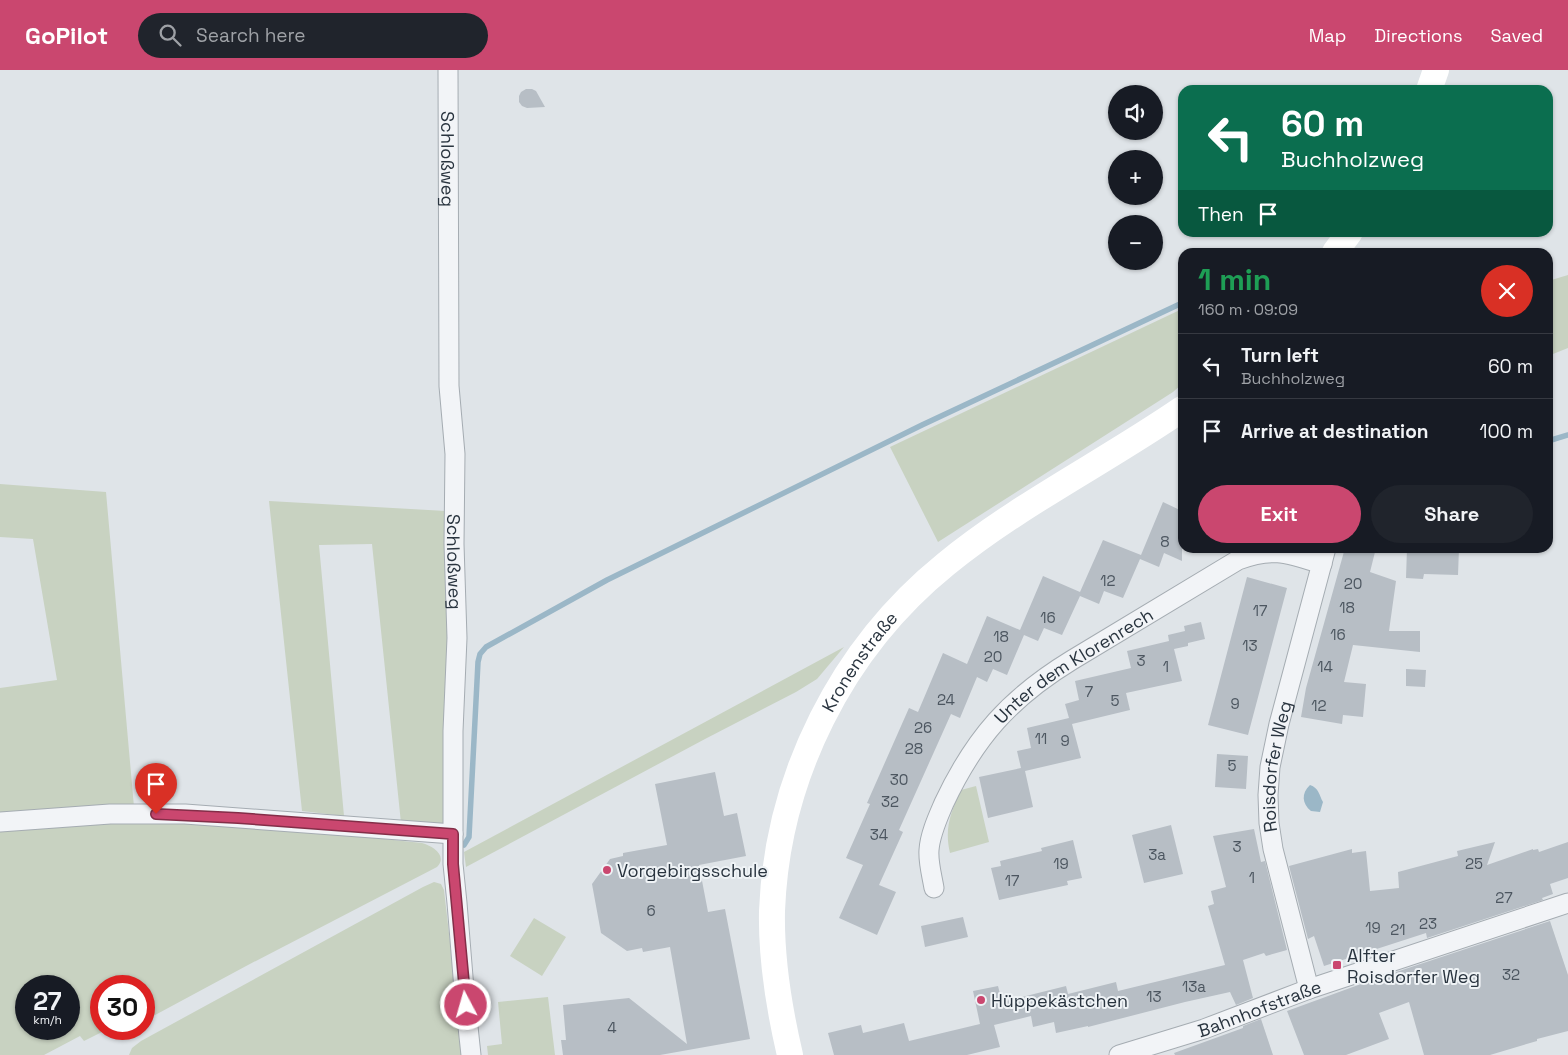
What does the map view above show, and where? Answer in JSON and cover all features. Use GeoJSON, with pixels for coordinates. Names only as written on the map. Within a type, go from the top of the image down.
{"type":"FeatureCollection","features":[{"type":"Feature","properties":{"kind":"street","name":"Schloßweg"},"geometry":{"type":"LineString","coordinates":[[448,70],[449,386],[455,454],[454,544],[457,638],[453,864],[471,1055]]}},
{"type":"Feature","properties":{"kind":"street"},"geometry":{"type":"LineString","coordinates":[[1431,85],[1436,70]]}},
{"type":"Feature","properties":{"kind":"street"},"geometry":{"type":"LineString","coordinates":[[1338,248],[1346,237]]}},
{"type":"Feature","properties":{"kind":"street","name":"Kronenstraße"},"geometry":{"type":"LineString","coordinates":[[790,1055],[781,1016],[773,945],[772,910],[774,885],[783,829],[795,785],[812,738],[832,698],[859,656],[881,628],[910,596],[945,564],[1013,516],[1131,444],[1178,412]]}},
{"type":"Feature","properties":{"kind":"street","name":"Unter dem Klorenrech"},"geometry":{"type":"LineString","coordinates":[[934,888],[929,850],[935,825],[948,794],[977,744],[992,725],[1024,693],[1045,677],[1104,639],[1238,560],[1263,553]]}},
{"type":"Feature","properties":{"kind":"street","name":"Unter dem Klorenrech"},"geometry":{"type":"LineString","coordinates":[[1286,553],[1324,556]]}},
{"type":"Feature","properties":{"kind":"street","name":"Roisdorfer Weg"},"geometry":{"type":"LineString","coordinates":[[1310,989],[1273,849],[1268,795],[1270,767],[1279,724],[1324,556]]}},
{"type":"Feature","properties":{"kind":"street"},"geometry":{"type":"LineString","coordinates":[[0,822],[142,813],[247,818],[453,834]]}},
{"type":"Feature","properties":{"kind":"street","name":"Bahnhofstraße"},"geometry":{"type":"LineString","coordinates":[[1119,1055],[1204,1030],[1310,989],[1568,903]]}},
{"type":"Feature","properties":{"kind":"green space"},"geometry":{"type":"Polygon","coordinates":[[[1568,275],[1568,348],[1553,354],[1553,280],[1568,275]]]}},
{"type":"Feature","properties":{"kind":"green space"},"geometry":{"type":"Polygon","coordinates":[[[1178,311],[1178,388],[938,542],[890,447],[1178,311]]]}},
{"type":"Feature","properties":{"kind":"green space"},"geometry":{"type":"Polygon","coordinates":[[[0,484],[106,492],[134,807],[0,813],[0,688],[57,680],[33,539],[0,537],[0,484]]]}},
{"type":"Feature","properties":{"kind":"green space"},"geometry":{"type":"Polygon","coordinates":[[[269,501],[446,511],[448,645],[444,827],[401,823],[372,544],[319,545],[344,816],[302,811],[269,501]]]}},
{"type":"Feature","properties":{"kind":"green space"},"geometry":{"type":"Polygon","coordinates":[[[844,647],[817,679],[796,692],[466,867],[464,852],[844,647]]]}},
{"type":"Feature","properties":{"kind":"green space"},"geometry":{"type":"Polygon","coordinates":[[[976,786],[989,842],[950,853],[948,828],[954,806],[961,790],[976,786]]]}},
{"type":"Feature","properties":{"kind":"green space"},"geometry":{"type":"Polygon","coordinates":[[[143,820],[248,825],[422,843],[431,846],[440,855],[440,863],[437,867],[155,1015],[155,975],[90,975],[90,1038],[84,1041],[80,1036],[80,975],[15,975],[15,1040],[72,1040],[44,1055],[0,1055],[0,831],[143,820]]]}},
{"type":"Feature","properties":{"kind":"green space"},"geometry":{"type":"Polygon","coordinates":[[[434,882],[441,884],[444,890],[463,1055],[129,1055],[132,1048],[141,1041],[155,1040],[155,1033],[434,882]]]}},
{"type":"Feature","properties":{"kind":"green space"},"geometry":{"type":"Polygon","coordinates":[[[534,918],[566,937],[542,976],[510,956],[534,918]]]}},
{"type":"Feature","properties":{"kind":"green space"},"geometry":{"type":"Polygon","coordinates":[[[548,997],[555,1055],[488,1055],[487,1046],[502,1044],[498,1002],[548,997]]]}},
{"type":"Feature","properties":{"kind":"water"},"geometry":{"type":"Polygon","coordinates":[[[1310,785],[1317,790],[1323,802],[1320,812],[1311,811],[1304,802],[1305,791],[1310,785]]]}},
{"type":"Feature","properties":{"kind":"building"},"geometry":{"type":"Polygon","coordinates":[[[526,89],[536,91],[545,107],[527,108],[522,106],[519,102],[519,96],[526,89]]]}},
{"type":"Feature","properties":{"kind":"building"},"geometry":{"type":"Polygon","coordinates":[[[1163,502],[1178,509],[1178,553],[1182,553],[1182,561],[1164,553],[1159,567],[1140,559],[1123,598],[1104,591],[1099,604],[1080,596],[1062,635],[1044,628],[1038,641],[1024,635],[1007,675],[993,669],[987,682],[977,677],[960,718],[951,714],[899,830],[903,832],[879,885],[896,892],[877,935],[839,918],[863,865],[846,858],[870,804],[867,803],[909,708],[918,712],[943,653],[967,664],[987,616],[1020,630],[1043,576],[1080,592],[1103,540],[1141,555],[1163,502]]]}},
{"type":"Feature","properties":{"kind":"building"},"geometry":{"type":"Polygon","coordinates":[[[1344,553],[1375,553],[1370,572],[1396,581],[1389,631],[1420,631],[1420,652],[1353,645],[1344,682],[1366,684],[1363,717],[1343,715],[1342,724],[1301,717],[1306,688],[1344,553]]]}},
{"type":"Feature","properties":{"kind":"building"},"geometry":{"type":"Polygon","coordinates":[[[1407,553],[1459,553],[1458,575],[1424,574],[1423,579],[1406,578],[1407,553]]]}},
{"type":"Feature","properties":{"kind":"building"},"geometry":{"type":"Polygon","coordinates":[[[1247,577],[1287,588],[1248,735],[1208,725],[1247,577]]]}},
{"type":"Feature","properties":{"kind":"building"},"geometry":{"type":"Polygon","coordinates":[[[1201,622],[1205,639],[1174,649],[1182,681],[1126,693],[1130,710],[1072,724],[1081,758],[1025,771],[1033,807],[988,818],[979,777],[1021,768],[1017,751],[1031,748],[1027,728],[1069,718],[1065,704],[1079,700],[1075,681],[1131,668],[1127,651],[1169,641],[1168,635],[1185,631],[1184,626],[1201,622]]]}},
{"type":"Feature","properties":{"kind":"building"},"geometry":{"type":"Polygon","coordinates":[[[1406,669],[1426,670],[1425,687],[1406,686],[1406,669]]]}},
{"type":"Feature","properties":{"kind":"building"},"geometry":{"type":"Polygon","coordinates":[[[1217,754],[1248,756],[1246,789],[1215,787],[1217,754]]]}},
{"type":"Feature","properties":{"kind":"building"},"geometry":{"type":"Polygon","coordinates":[[[715,772],[724,816],[737,813],[746,856],[699,865],[708,912],[725,909],[750,1039],[660,1055],[563,1055],[561,1040],[566,1040],[563,1005],[629,998],[687,1044],[670,947],[643,952],[642,948],[627,951],[601,933],[592,884],[610,859],[623,856],[623,853],[667,845],[655,784],[715,772]]]}},
{"type":"Feature","properties":{"kind":"building"},"geometry":{"type":"Polygon","coordinates":[[[1171,825],[1183,874],[1144,883],[1132,835],[1171,825]]]}},
{"type":"Feature","properties":{"kind":"building"},"geometry":{"type":"Polygon","coordinates":[[[1254,829],[1261,862],[1265,861],[1287,950],[1266,956],[1264,953],[1243,960],[1253,998],[1236,1005],[1230,992],[1056,1033],[1054,1022],[1033,1027],[1031,1016],[994,1025],[1000,1047],[967,1055],[834,1055],[828,1033],[861,1025],[863,1033],[904,1023],[909,1041],[980,1024],[973,991],[998,986],[1002,1002],[1066,986],[1068,994],[1116,982],[1118,991],[1225,965],[1208,906],[1214,904],[1211,891],[1226,887],[1213,836],[1254,829]]]}},
{"type":"Feature","properties":{"kind":"building"},"geometry":{"type":"Polygon","coordinates":[[[1073,840],[1082,878],[1067,881],[1068,885],[999,900],[991,868],[1001,866],[1000,861],[1042,851],[1041,848],[1073,840]]]}},
{"type":"Feature","properties":{"kind":"building"},"geometry":{"type":"Polygon","coordinates":[[[1495,842],[1487,865],[1533,849],[1538,849],[1539,852],[1568,842],[1568,878],[1550,884],[1553,894],[1542,898],[1543,900],[1427,938],[1426,933],[1324,966],[1314,936],[1308,939],[1289,866],[1352,849],[1352,853],[1366,851],[1370,891],[1399,888],[1398,872],[1458,856],[1457,851],[1495,842]]]}},
{"type":"Feature","properties":{"kind":"building"},"geometry":{"type":"Polygon","coordinates":[[[963,917],[968,937],[925,947],[921,926],[963,917]]]}},
{"type":"Feature","properties":{"kind":"building"},"geometry":{"type":"Polygon","coordinates":[[[1550,921],[1568,975],[1568,1031],[1490,1055],[1424,1055],[1409,1002],[1379,1013],[1389,1039],[1346,1055],[1304,1055],[1287,1011],[1372,980],[1550,921]]]}},
{"type":"Feature","properties":{"kind":"building"},"geometry":{"type":"Polygon","coordinates":[[[1261,1019],[1273,1055],[1175,1055],[1174,1053],[1243,1028],[1243,1026],[1261,1019]]]}},
{"type":"Feature","properties":{"kind":"waterway"},"geometry":{"type":"LineString","coordinates":[[464,845],[469,837],[478,662],[480,654],[486,647],[607,580],[922,425],[1178,305]]}},
{"type":"Feature","properties":{"kind":"waterway"},"geometry":{"type":"LineString","coordinates":[[1553,440],[1568,435]]}},
{"type":"Feature","properties":{"kind":"place","name":"Vorgebirgsschule"},"geometry":{"type":"Point","coordinates":[607,870]}},
{"type":"Feature","properties":{"kind":"place","name":"Alfter Roisdorfer Weg"},"geometry":{"type":"Point","coordinates":[1337,965]}},
{"type":"Feature","properties":{"kind":"place","name":"Hüppekästchen"},"geometry":{"type":"Point","coordinates":[981,1000]}},
{"type":"Feature","properties":{"kind":"route"},"geometry":{"type":"LineString","coordinates":[[156,814],[185,814],[453,834],[453,864],[466,1005]]}}]}
